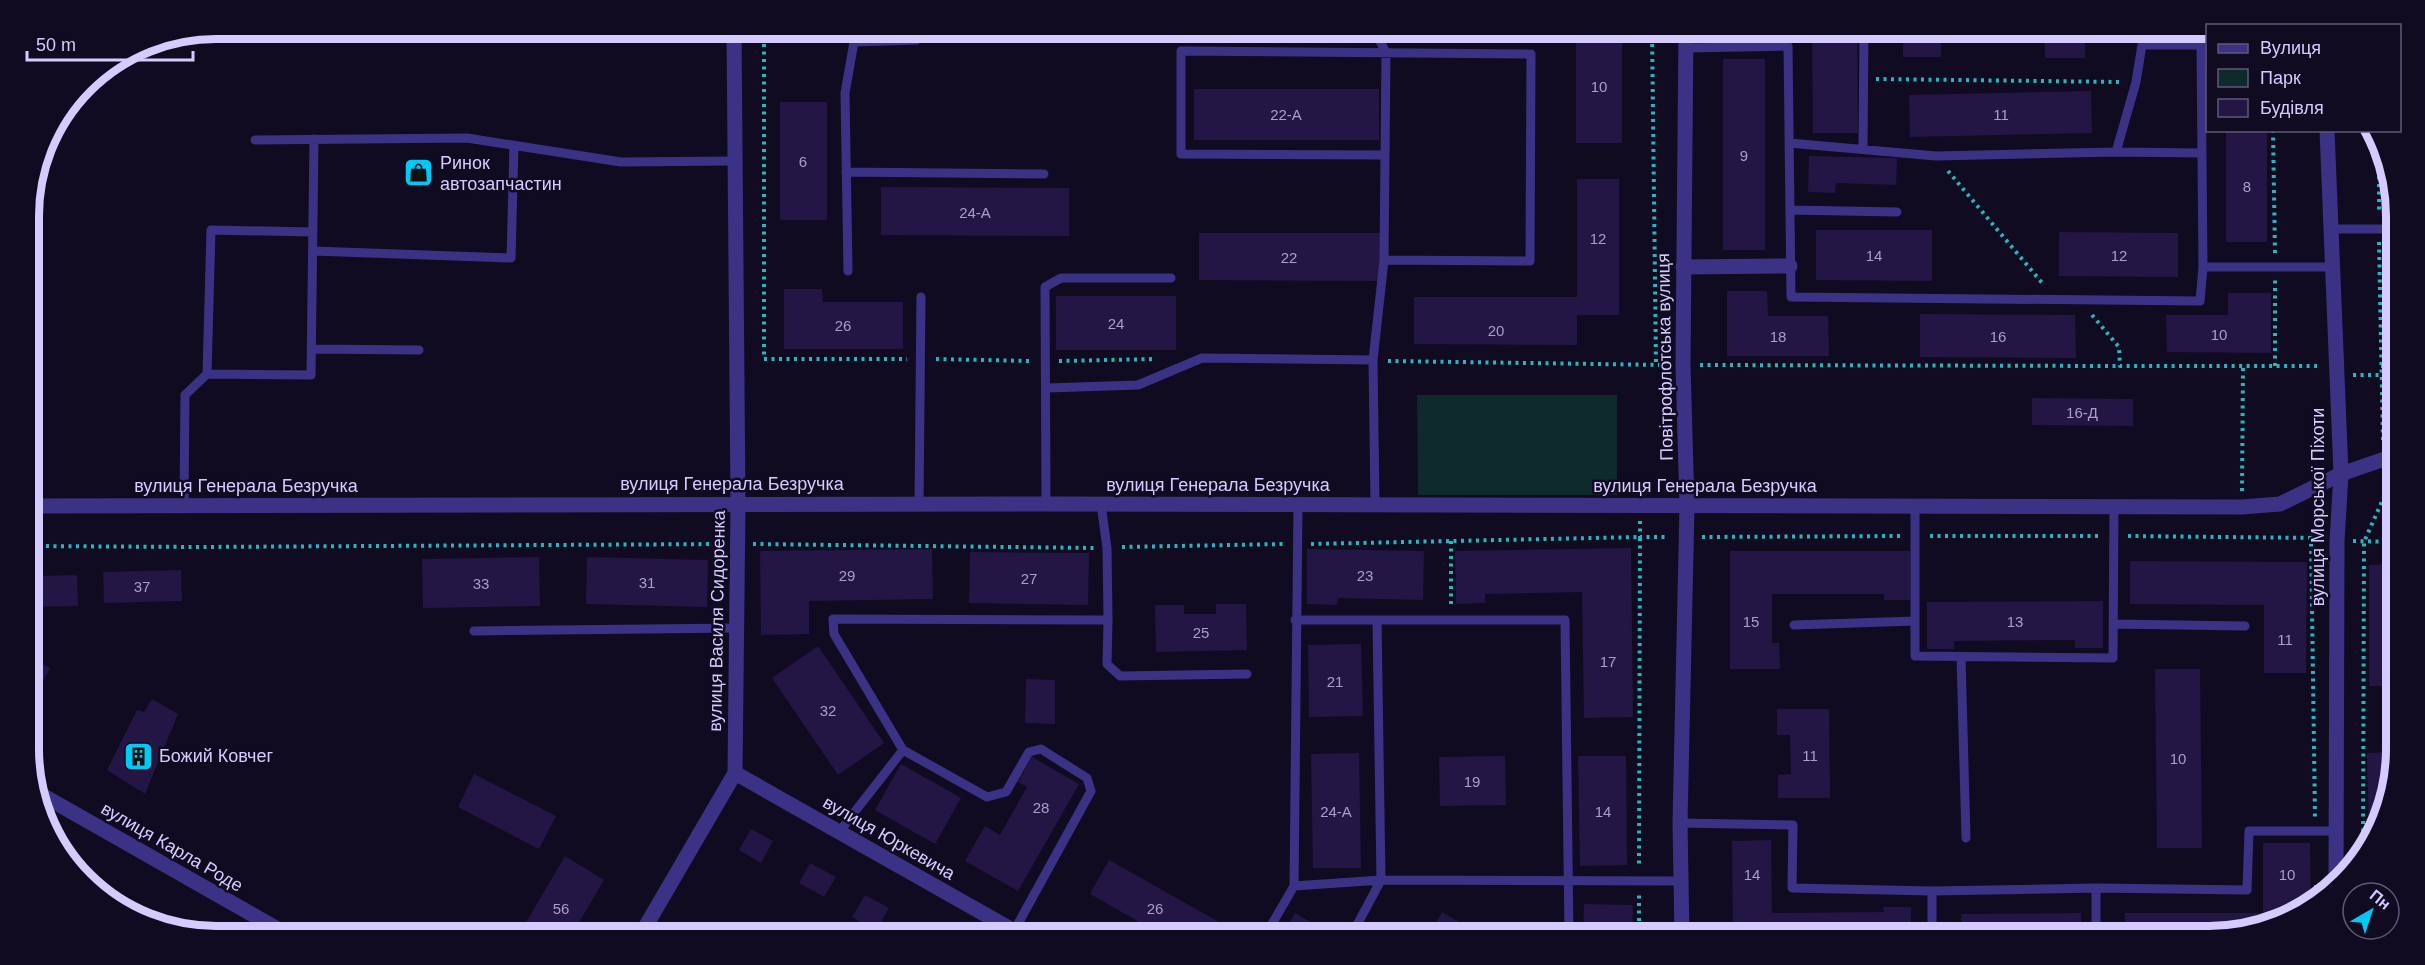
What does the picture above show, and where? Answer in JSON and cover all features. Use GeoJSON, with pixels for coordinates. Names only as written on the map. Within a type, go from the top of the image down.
{"type":"FeatureCollection","features":[{"type":"Feature","properties":{"kind":"street","name":"вулиця Василя Сидоренка"},"geometry":{"type":"LineString","coordinates":[[646,926],[735,773],[738,504],[734,39]]}},
{"type":"Feature","properties":{"kind":"street","name":"Повітрофлотська вулиця"},"geometry":{"type":"LineString","coordinates":[[1682,926],[1680,823],[1687,506],[1683,365],[1686,39]]}},
{"type":"Feature","properties":{"kind":"street","name":"вулиця Морської Піхоти"},"geometry":{"type":"LineString","coordinates":[[2327,132],[2329,229],[2341,474],[2337,541],[2336,872]]}},
{"type":"Feature","properties":{"kind":"street"},"geometry":{"type":"LineString","coordinates":[[1683,267],[1791,266]]}},
{"type":"Feature","properties":{"kind":"street","name":"вулиця Генерала Безручка"},"geometry":{"type":"LineString","coordinates":[[39,506],[1101,504],[2241,507],[2280,504],[2341,474],[2386,458]]}},
{"type":"Feature","properties":{"kind":"street","name":"вулиця Юркевича"},"geometry":{"type":"LineString","coordinates":[[735,773],[1004,926]]}},
{"type":"Feature","properties":{"kind":"street","name":"вулиця Карла Роде"},"geometry":{"type":"LineString","coordinates":[[46,797],[272,926]]}},
{"type":"Feature","properties":{"kind":"lane"},"geometry":{"type":"LineString","coordinates":[[848,271],[846,93],[854,42],[916,39]]}},
{"type":"Feature","properties":{"kind":"lane"},"geometry":{"type":"LineString","coordinates":[[1375,505],[1372,360],[1384,260],[1386,53],[1379,39]]}},
{"type":"Feature","properties":{"kind":"lane"},"geometry":{"type":"LineString","coordinates":[[1863,148],[1864,39]]}},
{"type":"Feature","properties":{"kind":"lane"},"geometry":{"type":"LineString","coordinates":[[1686,48],[1788,46],[1791,297],[2200,301],[2203,267],[2201,153],[2204,45],[2142,45],[2136,82],[2116,152]]}},
{"type":"Feature","properties":{"kind":"lane"},"geometry":{"type":"LineString","coordinates":[[1384,260],[1530,261],[1531,54],[1181,51],[1180,154],[1385,155]]}},
{"type":"Feature","properties":{"kind":"lane"},"geometry":{"type":"LineString","coordinates":[[255,140],[468,138],[621,162],[734,161]]}},
{"type":"Feature","properties":{"kind":"lane"},"geometry":{"type":"LineString","coordinates":[[184,506],[185,395],[207,374],[311,375],[314,139]]}},
{"type":"Feature","properties":{"kind":"lane"},"geometry":{"type":"LineString","coordinates":[[1789,142],[1863,148],[1900,155],[1936,156],[2116,152],[2201,153]]}},
{"type":"Feature","properties":{"kind":"lane"},"geometry":{"type":"LineString","coordinates":[[313,251],[511,258],[514,146]]}},
{"type":"Feature","properties":{"kind":"lane"},"geometry":{"type":"LineString","coordinates":[[846,172],[1044,174]]}},
{"type":"Feature","properties":{"kind":"lane"},"geometry":{"type":"LineString","coordinates":[[1790,210],[1897,212]]}},
{"type":"Feature","properties":{"kind":"lane"},"geometry":{"type":"LineString","coordinates":[[2329,229],[2386,229]]}},
{"type":"Feature","properties":{"kind":"lane"},"geometry":{"type":"LineString","coordinates":[[207,374],[211,230],[314,232]]}},
{"type":"Feature","properties":{"kind":"lane"},"geometry":{"type":"LineString","coordinates":[[2203,267],[2331,267]]}},
{"type":"Feature","properties":{"kind":"lane"},"geometry":{"type":"LineString","coordinates":[[1047,504],[1045,287],[1062,278],[1171,278]]}},
{"type":"Feature","properties":{"kind":"lane"},"geometry":{"type":"LineString","coordinates":[[919,504],[921,297]]}},
{"type":"Feature","properties":{"kind":"lane"},"geometry":{"type":"LineString","coordinates":[[311,349],[419,350]]}},
{"type":"Feature","properties":{"kind":"lane"},"geometry":{"type":"LineString","coordinates":[[1047,388],[1138,384],[1202,358],[1372,360]]}},
{"type":"Feature","properties":{"kind":"lane"},"geometry":{"type":"LineString","coordinates":[[1101,504],[1107,548],[1107,664],[1120,676],[1247,674]]}},
{"type":"Feature","properties":{"kind":"lane"},"geometry":{"type":"LineString","coordinates":[[1271,926],[1294,886],[1298,505]]}},
{"type":"Feature","properties":{"kind":"lane"},"geometry":{"type":"LineString","coordinates":[[1915,506],[1915,656],[2113,658],[2114,507]]}},
{"type":"Feature","properties":{"kind":"lane"},"geometry":{"type":"LineString","coordinates":[[1022,926],[1091,791],[1087,778],[1041,749],[1029,752],[1006,792],[987,797],[903,750],[834,634],[833,619],[1108,620]]}},
{"type":"Feature","properties":{"kind":"lane"},"geometry":{"type":"LineString","coordinates":[[1296,620],[1565,620],[1569,926]]}},
{"type":"Feature","properties":{"kind":"lane"},"geometry":{"type":"LineString","coordinates":[[1356,926],[1381,880],[1377,620]]}},
{"type":"Feature","properties":{"kind":"lane"},"geometry":{"type":"LineString","coordinates":[[1794,625],[1915,621]]}},
{"type":"Feature","properties":{"kind":"lane"},"geometry":{"type":"LineString","coordinates":[[2113,624],[2245,626]]}},
{"type":"Feature","properties":{"kind":"lane"},"geometry":{"type":"LineString","coordinates":[[474,631],[736,628]]}},
{"type":"Feature","properties":{"kind":"lane"},"geometry":{"type":"LineString","coordinates":[[1961,657],[1966,838]]}},
{"type":"Feature","properties":{"kind":"lane"},"geometry":{"type":"LineString","coordinates":[[839,832],[903,750]]}},
{"type":"Feature","properties":{"kind":"lane"},"geometry":{"type":"LineString","coordinates":[[1680,823],[1793,825],[1792,888],[1932,891],[2096,888],[2247,890],[2249,831],[2336,831]]}},
{"type":"Feature","properties":{"kind":"lane"},"geometry":{"type":"LineString","coordinates":[[1294,886],[1381,880],[1680,881]]}},
{"type":"Feature","properties":{"kind":"lane"},"geometry":{"type":"LineString","coordinates":[[2096,888],[2096,926]]}},
{"type":"Feature","properties":{"kind":"lane"},"geometry":{"type":"LineString","coordinates":[[1932,891],[1932,926]]}},
{"type":"Feature","properties":{"kind":"path"},"geometry":{"type":"LineString","coordinates":[[764,39],[764,359],[1046,361],[1166,359]]}},
{"type":"Feature","properties":{"kind":"path"},"geometry":{"type":"LineString","coordinates":[[1652,39],[1656,365]]}},
{"type":"Feature","properties":{"kind":"path"},"geometry":{"type":"LineString","coordinates":[[1863,79],[2136,82]]}},
{"type":"Feature","properties":{"kind":"path"},"geometry":{"type":"LineString","coordinates":[[2273,132],[2275,366]]}},
{"type":"Feature","properties":{"kind":"path"},"geometry":{"type":"LineString","coordinates":[[1936,156],[2058,301]]}},
{"type":"Feature","properties":{"kind":"path"},"geometry":{"type":"LineString","coordinates":[[2379,167],[2381,366],[2386,422]]}},
{"type":"Feature","properties":{"kind":"path"},"geometry":{"type":"LineString","coordinates":[[2079,301],[2119,347],[2120,366]]}},
{"type":"Feature","properties":{"kind":"path"},"geometry":{"type":"LineString","coordinates":[[1372,360],[1656,365],[2275,366],[2382,375]]}},
{"type":"Feature","properties":{"kind":"path"},"geometry":{"type":"LineString","coordinates":[[2241,507],[2243,366]]}},
{"type":"Feature","properties":{"kind":"path"},"geometry":{"type":"LineString","coordinates":[[2381,366],[2386,366]]}},
{"type":"Feature","properties":{"kind":"path"},"geometry":{"type":"LineString","coordinates":[[2362,837],[2364,542],[2386,492]]}},
{"type":"Feature","properties":{"kind":"path"},"geometry":{"type":"LineString","coordinates":[[1639,926],[1640,506]]}},
{"type":"Feature","properties":{"kind":"path"},"geometry":{"type":"LineString","coordinates":[[39,546],[737,544],[1107,548],[1640,537],[1915,536],[2311,536],[2337,541],[2386,542]]}},
{"type":"Feature","properties":{"kind":"path"},"geometry":{"type":"LineString","coordinates":[[2311,536],[2315,831]]}},
{"type":"Feature","properties":{"kind":"path"},"geometry":{"type":"LineString","coordinates":[[1451,541],[1451,620]]}},
{"type":"Feature","properties":{"kind":"path"},"geometry":{"type":"LineString","coordinates":[[2316,878],[2316,890]]}},
{"type":"Feature","properties":{"kind":"green space"},"geometry":{"type":"Polygon","coordinates":[[[1417,395],[1617,395],[1617,495],[1418,495],[1417,395]]]}},
{"type":"Feature","properties":{"kind":"building"},"geometry":{"type":"Polygon","coordinates":[[[782,39],[823,39],[823,40],[782,39]]]}},
{"type":"Feature","properties":{"kind":"building"},"geometry":{"type":"Polygon","coordinates":[[[1576,39],[1622,39],[1622,143],[1576,143],[1576,39]]]}},
{"type":"Feature","properties":{"kind":"building"},"geometry":{"type":"Polygon","coordinates":[[[1812,39],[1857,39],[1858,133],[1813,133],[1812,39]]]}},
{"type":"Feature","properties":{"kind":"building"},"geometry":{"type":"Polygon","coordinates":[[[1903,39],[1941,39],[1941,57],[1903,57],[1903,39]]]}},
{"type":"Feature","properties":{"kind":"building"},"geometry":{"type":"Polygon","coordinates":[[[2045,39],[2085,39],[2085,58],[2045,58],[2045,39]]]}},
{"type":"Feature","properties":{"kind":"building"},"geometry":{"type":"Polygon","coordinates":[[[1723,59],[1765,59],[1765,250],[1723,250],[1723,59]]]}},
{"type":"Feature","properties":{"kind":"building"},"geometry":{"type":"Polygon","coordinates":[[[1194,89],[1379,89],[1379,140],[1194,140],[1194,89]]]}},
{"type":"Feature","properties":{"kind":"building"},"geometry":{"type":"Polygon","coordinates":[[[2091,91],[2092,133],[1910,137],[1909,95],[2091,91]]]}},
{"type":"Feature","properties":{"kind":"building"},"geometry":{"type":"Polygon","coordinates":[[[780,102],[827,102],[827,220],[780,220],[780,102]]]}},
{"type":"Feature","properties":{"kind":"building"},"geometry":{"type":"Polygon","coordinates":[[[2226,132],[2267,132],[2267,242],[2226,242],[2226,132]]]}},
{"type":"Feature","properties":{"kind":"building"},"geometry":{"type":"Polygon","coordinates":[[[1809,156],[1897,158],[1896,185],[1836,183],[1835,193],[1808,192],[1809,156]]]}},
{"type":"Feature","properties":{"kind":"building"},"geometry":{"type":"Polygon","coordinates":[[[1577,179],[1619,179],[1619,315],[1577,315],[1577,345],[1414,344],[1414,297],[1577,297],[1577,179]]]}},
{"type":"Feature","properties":{"kind":"building"},"geometry":{"type":"Polygon","coordinates":[[[881,187],[1069,188],[1069,236],[881,235],[881,187]]]}},
{"type":"Feature","properties":{"kind":"building"},"geometry":{"type":"Polygon","coordinates":[[[1816,230],[1932,230],[1932,281],[1816,280],[1816,230]]]}},
{"type":"Feature","properties":{"kind":"building"},"geometry":{"type":"Polygon","coordinates":[[[2059,232],[2178,233],[2178,277],[2059,276],[2059,232]]]}},
{"type":"Feature","properties":{"kind":"building"},"geometry":{"type":"Polygon","coordinates":[[[1199,233],[1380,233],[1380,281],[1199,280],[1199,233]]]}},
{"type":"Feature","properties":{"kind":"building"},"geometry":{"type":"Polygon","coordinates":[[[784,289],[822,289],[823,302],[903,302],[903,349],[784,349],[784,289]]]}},
{"type":"Feature","properties":{"kind":"building"},"geometry":{"type":"Polygon","coordinates":[[[1727,291],[1767,291],[1768,316],[1828,316],[1829,356],[1727,356],[1727,291]]]}},
{"type":"Feature","properties":{"kind":"building"},"geometry":{"type":"Polygon","coordinates":[[[2228,293],[2271,293],[2271,353],[2167,352],[2166,315],[2228,315],[2228,293]]]}},
{"type":"Feature","properties":{"kind":"building"},"geometry":{"type":"Polygon","coordinates":[[[1056,296],[1176,296],[1176,350],[1056,350],[1056,296]]]}},
{"type":"Feature","properties":{"kind":"building"},"geometry":{"type":"Polygon","coordinates":[[[1920,314],[2075,315],[2076,358],[1920,357],[1920,314]]]}},
{"type":"Feature","properties":{"kind":"building"},"geometry":{"type":"Polygon","coordinates":[[[2032,398],[2133,399],[2133,426],[2032,425],[2032,398]]]}},
{"type":"Feature","properties":{"kind":"building"},"geometry":{"type":"Polygon","coordinates":[[[1631,548],[1633,717],[1584,718],[1582,592],[1485,594],[1485,603],[1456,604],[1455,551],[1631,548]]]}},
{"type":"Feature","properties":{"kind":"building"},"geometry":{"type":"Polygon","coordinates":[[[932,549],[933,599],[809,601],[809,634],[761,635],[760,551],[932,549]]]}},
{"type":"Feature","properties":{"kind":"building"},"geometry":{"type":"Polygon","coordinates":[[[1307,549],[1424,551],[1423,600],[1338,598],[1337,605],[1307,604],[1307,549]]]}},
{"type":"Feature","properties":{"kind":"building"},"geometry":{"type":"Polygon","coordinates":[[[1730,551],[1910,551],[1910,600],[1884,600],[1884,594],[1772,594],[1772,643],[1779,643],[1780,669],[1730,669],[1730,551]]]}},
{"type":"Feature","properties":{"kind":"building"},"geometry":{"type":"Polygon","coordinates":[[[970,552],[1089,553],[1088,605],[969,603],[970,552]]]}},
{"type":"Feature","properties":{"kind":"building"},"geometry":{"type":"Polygon","coordinates":[[[539,557],[540,606],[423,608],[422,559],[539,557]]]}},
{"type":"Feature","properties":{"kind":"building"},"geometry":{"type":"Polygon","coordinates":[[[587,557],[708,560],[707,607],[586,604],[587,557]]]}},
{"type":"Feature","properties":{"kind":"building"},"geometry":{"type":"Polygon","coordinates":[[[2130,561],[2307,562],[2306,673],[2264,673],[2264,605],[2130,604],[2130,561]]]}},
{"type":"Feature","properties":{"kind":"building"},"geometry":{"type":"Polygon","coordinates":[[[2386,564],[2386,686],[2369,686],[2369,565],[2386,564]]]}},
{"type":"Feature","properties":{"kind":"building"},"geometry":{"type":"Polygon","coordinates":[[[181,570],[182,601],[104,603],[103,572],[181,570]]]}},
{"type":"Feature","properties":{"kind":"building"},"geometry":{"type":"Polygon","coordinates":[[[77,575],[78,606],[39,607],[39,576],[77,575]]]}},
{"type":"Feature","properties":{"kind":"building"},"geometry":{"type":"Polygon","coordinates":[[[2103,601],[2103,648],[2075,648],[2075,640],[1954,641],[1954,649],[1927,649],[1927,602],[2103,601]]]}},
{"type":"Feature","properties":{"kind":"building"},"geometry":{"type":"Polygon","coordinates":[[[1216,604],[1246,604],[1247,650],[1156,652],[1155,605],[1184,605],[1184,614],[1216,614],[1216,604]]]}},
{"type":"Feature","properties":{"kind":"building"},"geometry":{"type":"Polygon","coordinates":[[[1361,644],[1363,716],[1309,717],[1308,645],[1361,644]]]}},
{"type":"Feature","properties":{"kind":"building"},"geometry":{"type":"Polygon","coordinates":[[[818,646],[884,743],[838,775],[772,678],[818,646]]]}},
{"type":"Feature","properties":{"kind":"building"},"geometry":{"type":"Polygon","coordinates":[[[39,662],[50,668],[39,689],[39,662]]]}},
{"type":"Feature","properties":{"kind":"building"},"geometry":{"type":"Polygon","coordinates":[[[2155,669],[2200,669],[2202,848],[2157,848],[2155,669]]]}},
{"type":"Feature","properties":{"kind":"building"},"geometry":{"type":"Polygon","coordinates":[[[1026,679],[1055,680],[1055,724],[1025,723],[1026,679]]]}},
{"type":"Feature","properties":{"kind":"building","name":"Божий Ковчег"},"geometry":{"type":"Polygon","coordinates":[[[152,699],[178,714],[145,794],[107,770],[137,710],[144,712],[152,699]]]}},
{"type":"Feature","properties":{"kind":"building"},"geometry":{"type":"Polygon","coordinates":[[[1777,709],[1829,709],[1830,798],[1778,798],[1778,775],[1791,774],[1790,735],[1777,735],[1777,709]]]}},
{"type":"Feature","properties":{"kind":"building"},"geometry":{"type":"Polygon","coordinates":[[[2386,752],[2383,783],[2377,806],[2369,823],[2367,753],[2386,752]]]}},
{"type":"Feature","properties":{"kind":"building"},"geometry":{"type":"Polygon","coordinates":[[[1359,753],[1361,868],[1313,868],[1311,754],[1359,753]]]}},
{"type":"Feature","properties":{"kind":"building"},"geometry":{"type":"Polygon","coordinates":[[[1505,756],[1506,805],[1440,806],[1439,757],[1505,756]]]}},
{"type":"Feature","properties":{"kind":"building"},"geometry":{"type":"Polygon","coordinates":[[[1578,756],[1626,756],[1627,865],[1580,866],[1578,756]]]}},
{"type":"Feature","properties":{"kind":"building"},"geometry":{"type":"Polygon","coordinates":[[[1032,757],[1079,784],[1018,891],[965,861],[985,826],[1000,835],[1027,787],[1018,782],[1032,757]]]}},
{"type":"Feature","properties":{"kind":"building"},"geometry":{"type":"Polygon","coordinates":[[[901,764],[961,798],[935,844],[875,810],[901,764]]]}},
{"type":"Feature","properties":{"kind":"building"},"geometry":{"type":"Polygon","coordinates":[[[474,774],[556,816],[539,849],[458,807],[474,774]]]}},
{"type":"Feature","properties":{"kind":"building"},"geometry":{"type":"Polygon","coordinates":[[[751,829],[773,841],[761,863],[739,850],[751,829]]]}},
{"type":"Feature","properties":{"kind":"building"},"geometry":{"type":"Polygon","coordinates":[[[1771,840],[1772,913],[1884,912],[1883,907],[1911,907],[1911,926],[1733,926],[1732,841],[1771,840]]]}},
{"type":"Feature","properties":{"kind":"building"},"geometry":{"type":"Polygon","coordinates":[[[2263,843],[2310,843],[2311,893],[2276,912],[2255,920],[2220,926],[2125,926],[2125,913],[2263,913],[2263,843]]]}},
{"type":"Feature","properties":{"kind":"building"},"geometry":{"type":"Polygon","coordinates":[[[565,856],[604,880],[577,926],[524,926],[565,856]]]}},
{"type":"Feature","properties":{"kind":"building"},"geometry":{"type":"Polygon","coordinates":[[[1109,860],[1219,922],[1217,926],[1146,926],[1090,894],[1109,860]]]}},
{"type":"Feature","properties":{"kind":"building"},"geometry":{"type":"Polygon","coordinates":[[[810,863],[836,877],[824,897],[799,883],[810,863]]]}},
{"type":"Feature","properties":{"kind":"building"},"geometry":{"type":"Polygon","coordinates":[[[865,895],[889,908],[879,926],[867,926],[852,917],[865,895]]]}},
{"type":"Feature","properties":{"kind":"building"},"geometry":{"type":"Polygon","coordinates":[[[1584,904],[1633,905],[1632,926],[1583,926],[1584,904]]]}},
{"type":"Feature","properties":{"kind":"building"},"geometry":{"type":"Polygon","coordinates":[[[1442,912],[1466,926],[1434,926],[1442,912]]]}},
{"type":"Feature","properties":{"kind":"building"},"geometry":{"type":"Polygon","coordinates":[[[1295,913],[1318,926],[1288,926],[1295,913]]]}},
{"type":"Feature","properties":{"kind":"building"},"geometry":{"type":"Polygon","coordinates":[[[2081,913],[2081,926],[1962,926],[1961,914],[2081,913]]]}},
{"type":"Feature","properties":{"kind":"place","name":"Ринок автозапчастин"},"geometry":{"type":"Point","coordinates":[419,173]}},
{"type":"Feature","properties":{"kind":"place","name":"Божий Ковчег"},"geometry":{"type":"Point","coordinates":[138,756]}}]}
